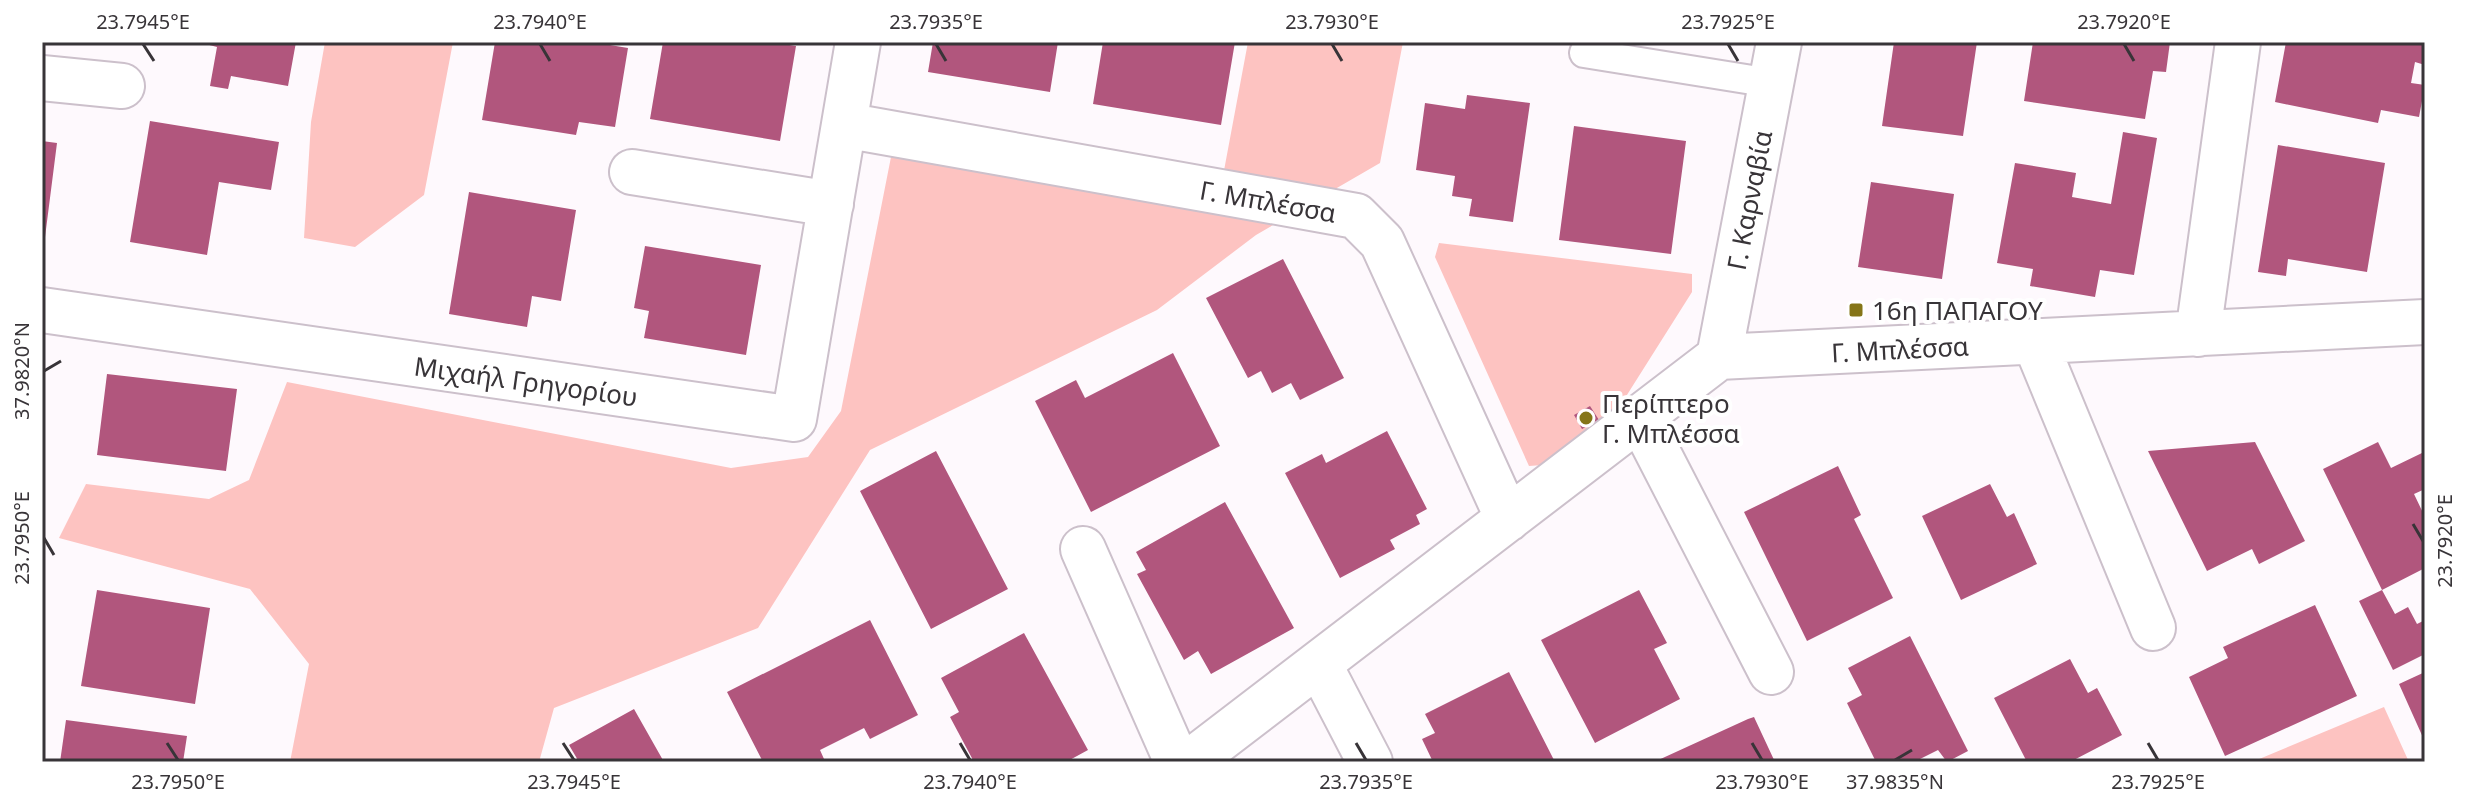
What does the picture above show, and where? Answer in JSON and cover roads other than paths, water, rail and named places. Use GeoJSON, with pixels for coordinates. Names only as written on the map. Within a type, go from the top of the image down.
{"type":"FeatureCollection","features":[{"type":"Feature","properties":{"kind":"street","name":"Μιχαήλ Γρηγορίου"},"geometry":{"type":"LineString","coordinates":[[42,310],[794,419],[858,42]]}},
{"type":"Feature","properties":{"kind":"street"},"geometry":{"type":"LineString","coordinates":[[2198,334],[2238,42]]}},
{"type":"Feature","properties":{"kind":"street","name":"Γ. Καρναβία"},"geometry":{"type":"LineString","coordinates":[[1719,357],[1775,62]]}},
{"type":"Feature","properties":{"kind":"street"},"geometry":{"type":"LineString","coordinates":[[42,78],[122,86]]}},
{"type":"Feature","properties":{"kind":"street","name":"Γ. Μπλέσσα"},"geometry":{"type":"LineString","coordinates":[[844,125],[1356,216],[1382,242],[1508,519]]}},
{"type":"Feature","properties":{"kind":"street"},"geometry":{"type":"LineString","coordinates":[[632,172],[831,204]]}},
{"type":"Feature","properties":{"kind":"street","name":"Γ. Μπλέσσα"},"geometry":{"type":"LineString","coordinates":[[1719,357],[2425,322]]}},
{"type":"Feature","properties":{"kind":"street"},"geometry":{"type":"LineString","coordinates":[[2035,342],[2153,628]]}},
{"type":"Feature","properties":{"kind":"street"},"geometry":{"type":"LineString","coordinates":[[1190,762],[1719,357]]}},
{"type":"Feature","properties":{"kind":"street"},"geometry":{"type":"LineString","coordinates":[[1640,418],[1771,672]]}},
{"type":"Feature","properties":{"kind":"street"},"geometry":{"type":"LineString","coordinates":[[1083,549],[1177,762]]}},
{"type":"Feature","properties":{"kind":"street"},"geometry":{"type":"LineString","coordinates":[[1319,664],[1370,762]]}},
{"type":"Feature","properties":{"kind":"lane"},"geometry":{"type":"LineString","coordinates":[[1584,53],[1775,62]]}},
{"type":"Feature","properties":{"kind":"place","name":"16η ΠΑΠΑΓΟΥ"},"geometry":{"type":"Point","coordinates":[1856,310]}},
{"type":"Feature","properties":{"kind":"place","name":"Περίπτερο Γ. Μπλέσσα"},"geometry":{"type":"Point","coordinates":[1586,418]}}]}
